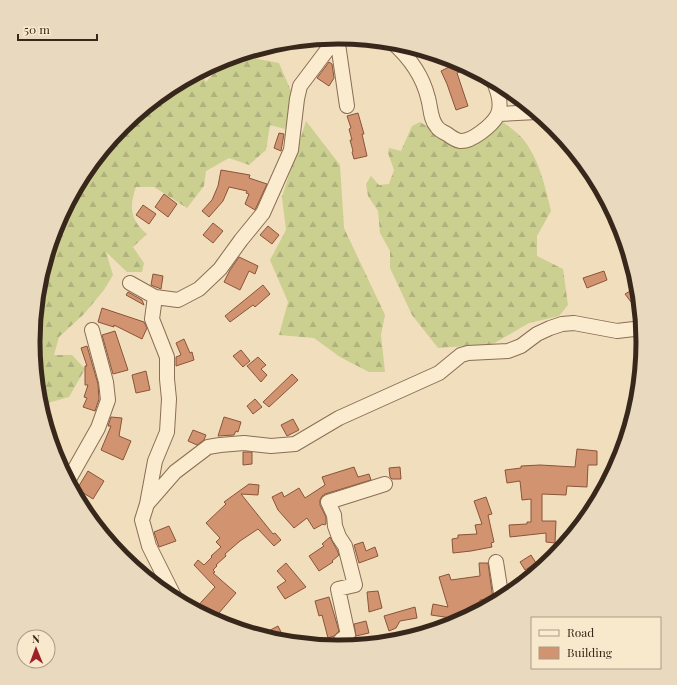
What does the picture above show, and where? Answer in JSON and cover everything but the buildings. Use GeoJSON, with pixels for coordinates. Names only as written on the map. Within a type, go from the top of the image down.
{"type":"FeatureCollection","features":[{"type":"Feature","properties":{"kind":"street"},"geometry":{"type":"LineString","coordinates":[[130,283],[155,297],[178,300],[199,289],[220,269],[263,213],[291,150],[300,86],[331,44]]}},
{"type":"Feature","properties":{"kind":"street"},"geometry":{"type":"LineString","coordinates":[[338,44],[347,106]]}},
{"type":"Feature","properties":{"kind":"street"},"geometry":{"type":"LineString","coordinates":[[402,51],[411,63],[424,86],[432,120],[438,129],[454,139],[462,141],[478,135],[489,127],[498,114],[500,98],[497,89]]}},
{"type":"Feature","properties":{"kind":"street"},"geometry":{"type":"LineString","coordinates":[[498,114],[528,112]]}},
{"type":"Feature","properties":{"kind":"street"},"geometry":{"type":"LineString","coordinates":[[155,297],[152,319],[167,357],[169,399],[167,432],[155,461],[147,504],[142,520],[150,546],[171,589]]}},
{"type":"Feature","properties":{"kind":"street"},"geometry":{"type":"LineString","coordinates":[[147,504],[175,472],[208,447],[244,443],[271,446],[295,444],[338,418],[438,373],[460,355],[468,353],[508,351],[521,346],[543,331],[562,324],[574,323],[616,331],[636,328]]}},
{"type":"Feature","properties":{"kind":"street"},"geometry":{"type":"LineString","coordinates":[[71,475],[98,428],[108,400],[106,382],[92,330]]}},
{"type":"Feature","properties":{"kind":"street"},"geometry":{"type":"LineString","coordinates":[[341,641],[348,635],[338,589],[355,585],[345,546],[339,537],[335,526],[334,515],[328,502],[385,484]]}},
{"type":"Feature","properties":{"kind":"street"},"geometry":{"type":"LineString","coordinates":[[496,562],[501,593]]}},
{"type":"Feature","properties":{"kind":"green space"},"geometry":{"type":"Polygon","coordinates":[[[250,58],[279,63],[294,98],[285,129],[270,125],[266,150],[249,165],[229,158],[206,171],[204,186],[187,208],[154,187],[136,187],[132,201],[132,213],[137,224],[147,234],[133,247],[144,263],[142,272],[127,272],[106,252],[113,275],[104,290],[84,314],[59,337],[54,355],[72,355],[85,369],[69,397],[46,403],[40,342],[43,304],[50,265],[71,210],[90,177],[127,131],[173,94],[203,77],[206,82],[215,72],[224,67],[250,58]]]}},
{"type":"Feature","properties":{"kind":"green space"},"geometry":{"type":"Polygon","coordinates":[[[306,121],[340,165],[344,228],[385,315],[381,335],[385,372],[369,372],[340,357],[314,338],[279,335],[288,302],[270,260],[286,230],[282,197],[306,121]]]}},
{"type":"Feature","properties":{"kind":"green space"},"geometry":{"type":"Polygon","coordinates":[[[420,122],[458,145],[496,124],[503,122],[520,136],[528,146],[541,173],[551,211],[537,236],[537,256],[563,269],[568,305],[559,316],[529,323],[493,344],[438,348],[412,315],[390,268],[390,251],[380,233],[378,211],[368,196],[366,184],[371,176],[379,185],[389,184],[394,170],[388,153],[389,148],[401,151],[412,126],[420,122]]]}}]}
